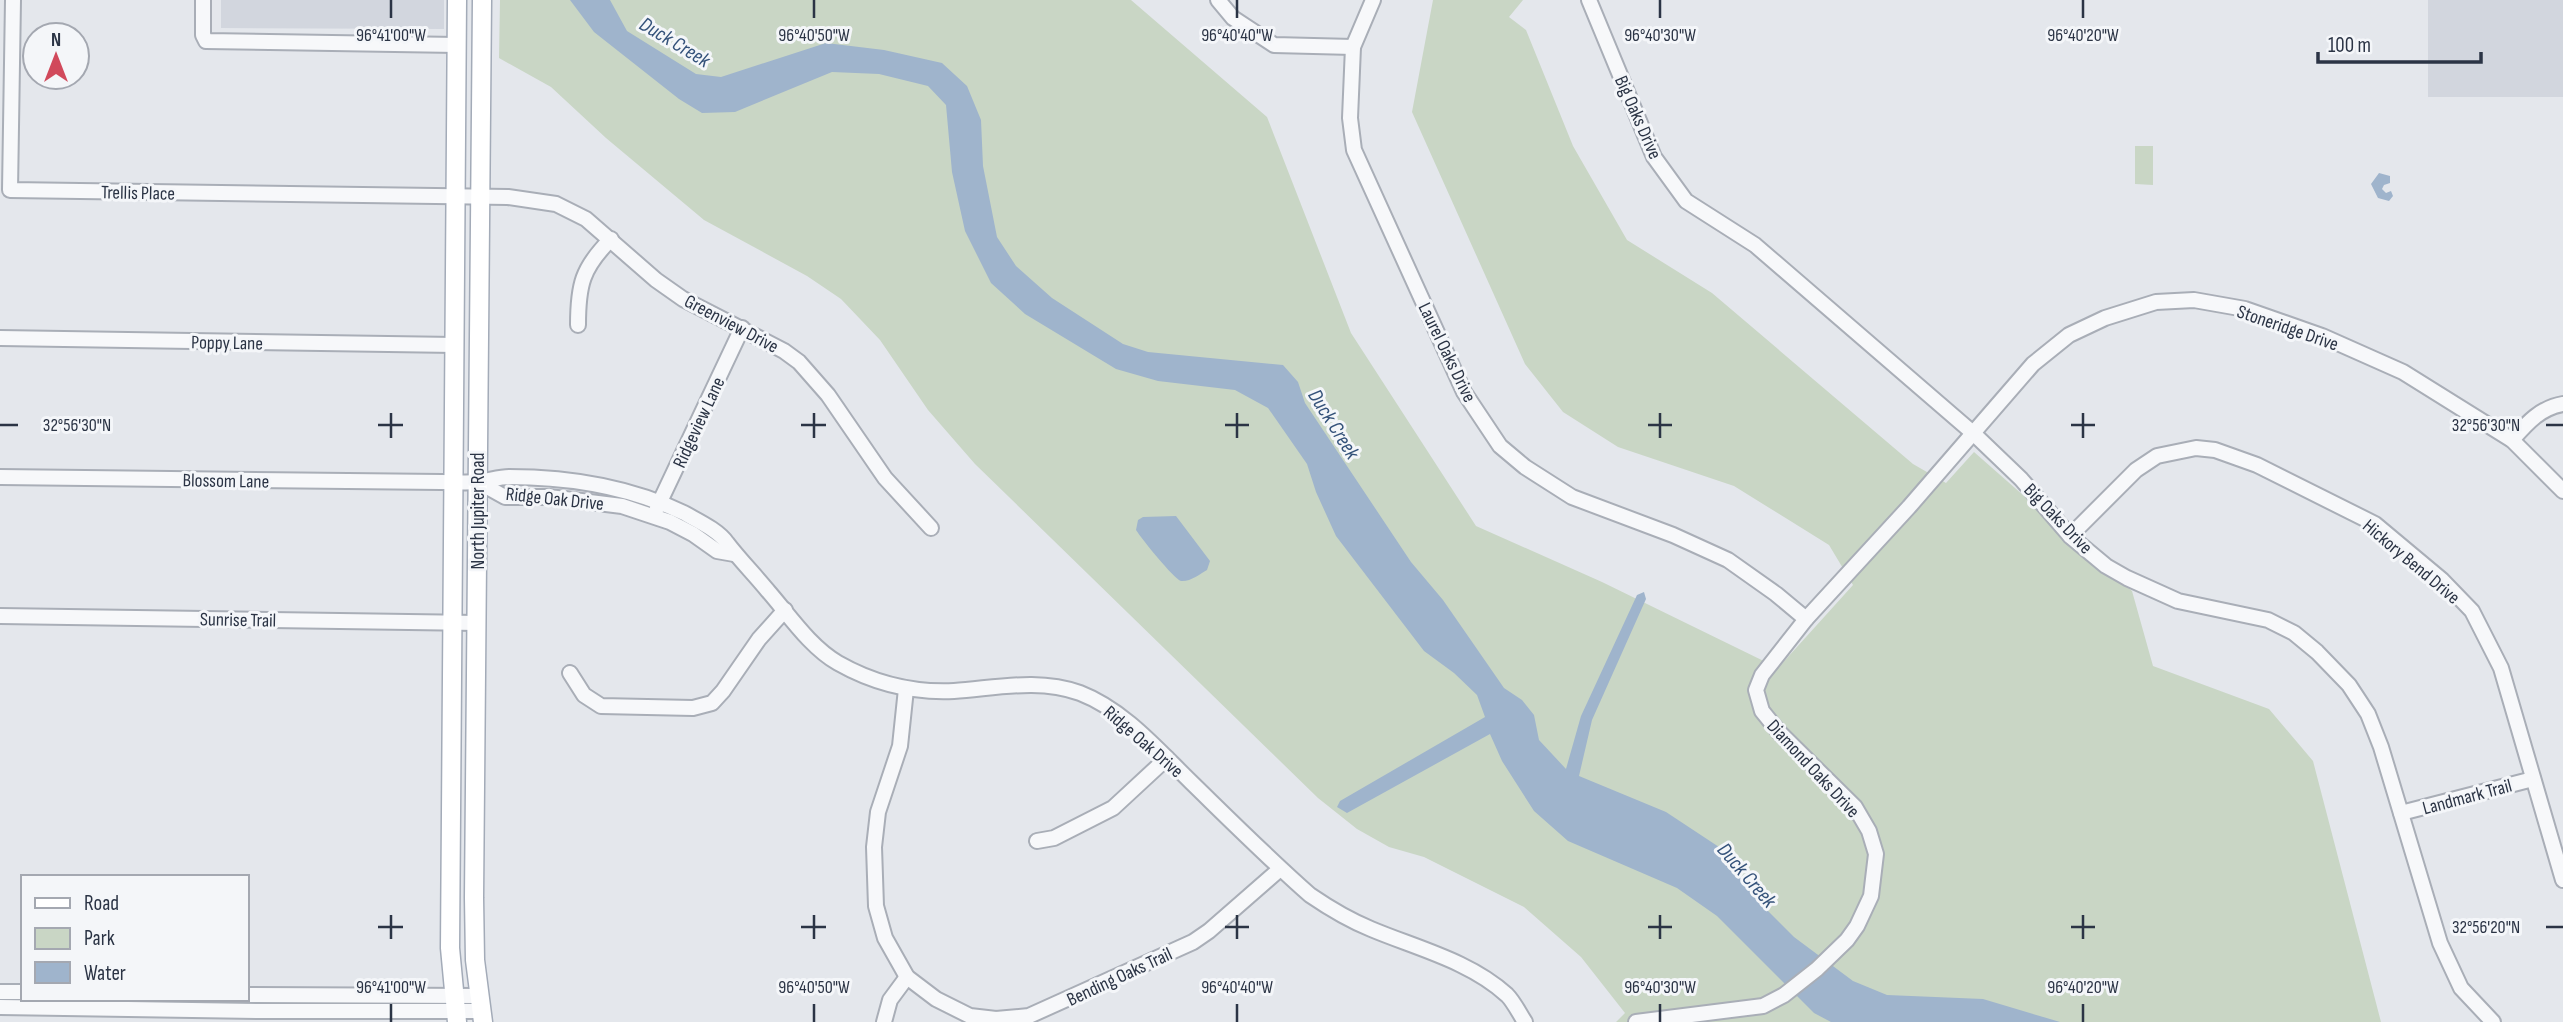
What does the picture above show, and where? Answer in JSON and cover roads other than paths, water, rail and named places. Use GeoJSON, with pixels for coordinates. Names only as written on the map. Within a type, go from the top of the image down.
{"type":"FeatureCollection","features":[{"type":"Feature","properties":{"kind":"main road","name":"North Jupiter Road"},"geometry":{"type":"LineString","coordinates":[[455,1010],[450,956],[450,852],[457,2]]}},
{"type":"Feature","properties":{"kind":"main road"},"geometry":{"type":"LineString","coordinates":[[457,2],[482,2]]}},
{"type":"Feature","properties":{"kind":"main road","name":"North Jupiter Road"},"geometry":{"type":"LineString","coordinates":[[481,1010],[475,960],[474,853],[482,2]]}},
{"type":"Feature","properties":{"kind":"main road"},"geometry":{"type":"LineString","coordinates":[[452,725],[475,725]]}},
{"type":"Feature","properties":{"kind":"main road"},"geometry":{"type":"LineString","coordinates":[[450,852],[474,853]]}},
{"type":"Feature","properties":{"kind":"street","name":"Trellis Place"},"geometry":{"type":"LineString","coordinates":[[13,0],[10,190],[456,197]]}},
{"type":"Feature","properties":{"kind":"street"},"geometry":{"type":"LineString","coordinates":[[202,0],[203,35],[206,41],[457,45]]}},
{"type":"Feature","properties":{"kind":"street"},"geometry":{"type":"LineString","coordinates":[[1217,0],[1233,18],[1274,44],[1353,47]]}},
{"type":"Feature","properties":{"kind":"street","name":"Laurel Oaks Drive"},"geometry":{"type":"LineString","coordinates":[[1373,0],[1353,47],[1350,118],[1354,150],[1464,392],[1500,446],[1525,467],[1572,497],[1673,535],[1728,560],[1806,619]]}},
{"type":"Feature","properties":{"kind":"street","name":"Big Oaks Drive"},"geometry":{"type":"LineString","coordinates":[[1589,0],[1654,158],[1686,201],[1755,245],[1973,433],[2021,479],[2070,536],[2106,566],[2178,601],[2268,620],[2294,633],[2349,685],[2368,714],[2402,813],[2440,943],[2461,988],[2493,1022]]}},
{"type":"Feature","properties":{"kind":"street","name":"Greenview Drive"},"geometry":{"type":"LineString","coordinates":[[456,197],[521,198],[556,204],[586,219],[640,267],[683,299],[784,351],[811,375],[885,478],[931,528]]}},
{"type":"Feature","properties":{"kind":"street"},"geometry":{"type":"LineString","coordinates":[[578,325],[583,275],[611,239]]}},
{"type":"Feature","properties":{"kind":"street","name":"Stoneridge Drive"},"geometry":{"type":"LineString","coordinates":[[1973,433],[2033,363],[2069,335],[2105,318],[2156,302],[2194,300],[2245,309],[2322,336],[2403,372],[2512,440],[2563,491]]}},
{"type":"Feature","properties":{"kind":"street","name":"Ridgeview Lane"},"geometry":{"type":"LineString","coordinates":[[653,516],[742,328]]}},
{"type":"Feature","properties":{"kind":"street","name":"Poppy Lane"},"geometry":{"type":"LineString","coordinates":[[0,338],[454,345]]}},
{"type":"Feature","properties":{"kind":"street"},"geometry":{"type":"LineString","coordinates":[[2512,440],[2532,418],[2550,406],[2563,404]]}},
{"type":"Feature","properties":{"kind":"street","name":"Diamond Oaks Drive"},"geometry":{"type":"LineString","coordinates":[[1636,1022],[1763,1006],[1784,995],[1817,969],[1847,940],[1857,926],[1872,888],[1875,854],[1869,831],[1855,807],[1779,732],[1762,711],[1756,690],[1762,675],[1806,619],[1973,433]]}},
{"type":"Feature","properties":{"kind":"street","name":"Hickory Bend Drive"},"geometry":{"type":"LineString","coordinates":[[2070,536],[2136,470],[2157,456],[2196,448],[2215,450],[2257,465],[2375,524],[2442,580],[2472,611],[2501,668],[2563,880]]}},
{"type":"Feature","properties":{"kind":"street","name":"Blossom Lane"},"geometry":{"type":"LineString","coordinates":[[0,477],[478,482]]}},
{"type":"Feature","properties":{"kind":"street","name":"Ridge Oak Drive"},"geometry":{"type":"LineString","coordinates":[[478,482],[507,477],[553,479],[626,491],[660,502],[701,522],[726,541],[734,554],[809,639],[835,662],[879,683],[906,689],[953,691],[1015,684],[1048,685],[1079,693],[1111,709],[1167,758],[1310,895],[1335,912],[1369,928],[1467,968],[1492,983],[1509,998],[1525,1022]]}},
{"type":"Feature","properties":{"kind":"street","name":"Ridge Oak Drive"},"geometry":{"type":"LineString","coordinates":[[478,482],[505,497],[582,500],[622,506],[693,534],[717,551],[734,554]]}},
{"type":"Feature","properties":{"kind":"street"},"geometry":{"type":"LineString","coordinates":[[570,673],[584,695],[601,706],[693,708],[712,703],[759,639],[785,610]]}},
{"type":"Feature","properties":{"kind":"street","name":"Sunrise Trail"},"geometry":{"type":"LineString","coordinates":[[0,616],[477,622]]}},
{"type":"Feature","properties":{"kind":"street","name":"Bending Oaks Trail"},"geometry":{"type":"LineString","coordinates":[[906,689],[900,747],[878,812],[874,846],[876,906],[885,938],[908,977],[936,999],[970,1016],[996,1019],[1030,1016],[1193,942],[1280,869]]}},
{"type":"Feature","properties":{"kind":"street"},"geometry":{"type":"LineString","coordinates":[[1037,841],[1054,838],[1113,808],[1167,758]]}},
{"type":"Feature","properties":{"kind":"street","name":"Landmark Trail"},"geometry":{"type":"LineString","coordinates":[[2402,813],[2533,779]]}},
{"type":"Feature","properties":{"kind":"street"},"geometry":{"type":"LineString","coordinates":[[884,1022],[890,1000],[908,977]]}},
{"type":"Feature","properties":{"kind":"street"},"geometry":{"type":"LineString","coordinates":[[0,992],[21,992]]}},
{"type":"Feature","properties":{"kind":"street"},"geometry":{"type":"LineString","coordinates":[[248,995],[481,1010]]}},
{"type":"Feature","properties":{"kind":"street"},"geometry":{"type":"LineString","coordinates":[[0,1007],[135,1010],[258,1017],[383,1017],[455,1010]]}},
{"type":"Feature","properties":{"kind":"water"},"geometry":{"type":"Polygon","coordinates":[[[570,0],[610,0],[627,31],[696,74],[721,77],[826,43],[884,50],[942,63],[967,86],[981,120],[983,166],[997,237],[1016,266],[1052,298],[1123,344],[1148,352],[1283,365],[1298,382],[1305,403],[1411,562],[1443,600],[1504,688],[1522,700],[1534,715],[1539,740],[1566,769],[1581,716],[1637,595],[1644,592],[1646,599],[1592,720],[1579,776],[1666,812],[1719,847],[1759,902],[1794,937],[1853,981],[1887,995],[1983,999],[2060,1022],[1831,1022],[1814,1013],[1717,916],[1677,888],[1568,841],[1534,811],[1502,761],[1490,734],[1347,813],[1337,807],[1340,801],[1485,717],[1477,695],[1454,673],[1424,651],[1336,536],[1316,492],[1307,464],[1268,408],[1235,390],[1158,381],[1116,369],[1025,314],[991,283],[965,231],[952,172],[946,105],[928,86],[879,74],[832,72],[735,112],[702,113],[679,99],[594,32],[570,0]]]}},
{"type":"Feature","properties":{"kind":"water"},"geometry":{"type":"Polygon","coordinates":[[[2379,173],[2390,176],[2390,183],[2382,189],[2386,193],[2391,191],[2393,196],[2389,201],[2378,198],[2371,184],[2379,173]]]}},
{"type":"Feature","properties":{"kind":"water"},"geometry":{"type":"Polygon","coordinates":[[[1176,516],[1210,561],[1207,570],[1184,581],[1172,573],[1136,530],[1138,520],[1143,517],[1176,516]]]}},
{"type":"Feature","properties":{"kind":"water label","name":"Duck Creek"},"geometry":{"type":"Point","coordinates":[675,42]}},
{"type":"Feature","properties":{"kind":"water label","name":"Duck Creek"},"geometry":{"type":"Point","coordinates":[1334,424]}},
{"type":"Feature","properties":{"kind":"water label","name":"Duck Creek"},"geometry":{"type":"Point","coordinates":[1747,875]}}]}
